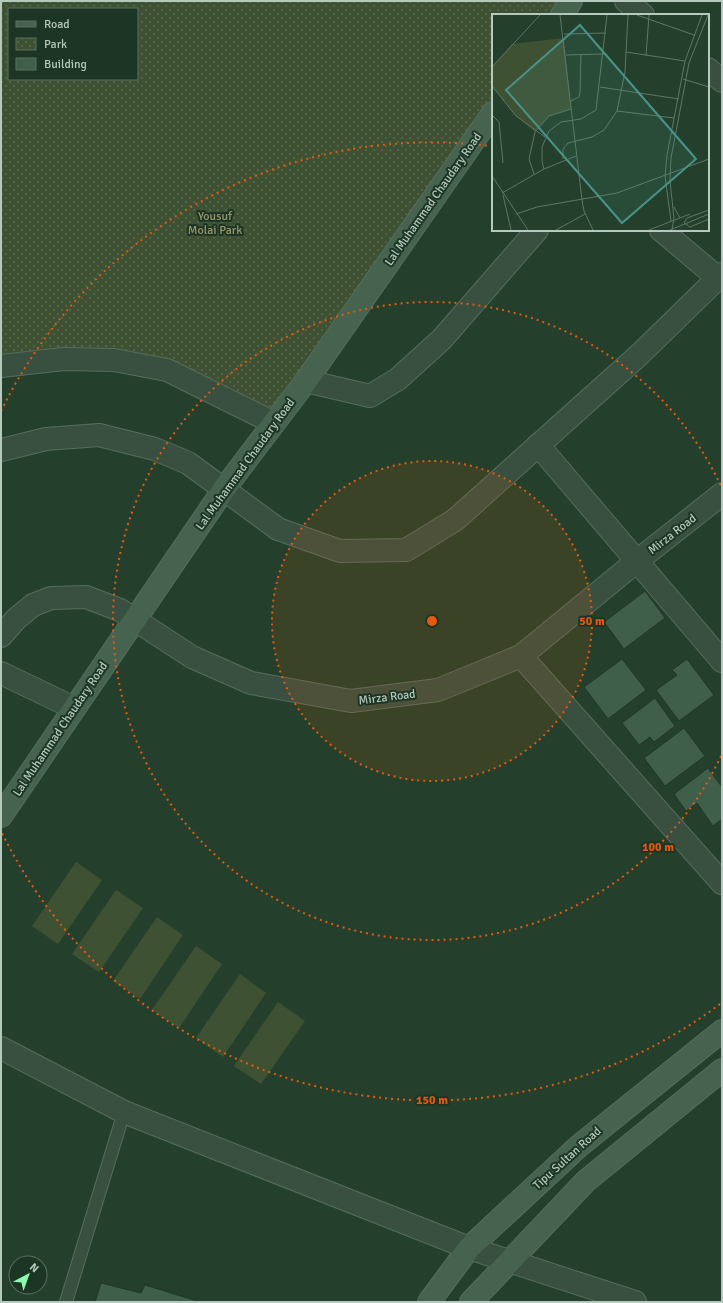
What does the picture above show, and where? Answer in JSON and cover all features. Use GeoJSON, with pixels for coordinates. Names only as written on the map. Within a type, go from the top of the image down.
{"type":"FeatureCollection","features":[{"type":"Feature","properties":{"kind":"street"},"geometry":{"type":"LineString","coordinates":[[563,14],[571,1]]}},
{"type":"Feature","properties":{"kind":"street"},"geometry":{"type":"LineString","coordinates":[[626,1],[642,14]]}},
{"type":"Feature","properties":{"kind":"street"},"geometry":{"type":"LineString","coordinates":[[709,70],[722,81]]}},
{"type":"Feature","properties":{"kind":"street","name":"Lal Muhammad Chaudary Road"},"geometry":{"type":"LineString","coordinates":[[1,816],[224,489],[306,381],[492,114]]}},
{"type":"Feature","properties":{"kind":"street"},"geometry":{"type":"LineString","coordinates":[[306,381],[370,396],[398,379],[442,339],[536,231]]}},
{"type":"Feature","properties":{"kind":"street"},"geometry":{"type":"LineString","coordinates":[[1,450],[46,439],[99,434],[155,449],[188,463],[278,529],[340,551],[406,550],[455,520],[639,355],[720,276],[662,231]]}},
{"type":"Feature","properties":{"kind":"street"},"geometry":{"type":"LineString","coordinates":[[1,366],[64,359],[114,360],[168,370],[274,423]]}},
{"type":"Feature","properties":{"kind":"street"},"geometry":{"type":"LineString","coordinates":[[538,445],[722,661]]}},
{"type":"Feature","properties":{"kind":"street","name":"Mirza Road"},"geometry":{"type":"LineString","coordinates":[[1,636],[16,619],[33,605],[51,598],[86,597],[120,610],[136,619],[192,657],[251,683],[351,701],[438,690],[521,656],[722,494]]}},
{"type":"Feature","properties":{"kind":"street"},"geometry":{"type":"LineString","coordinates":[[521,656],[722,883]]}},
{"type":"Feature","properties":{"kind":"street"},"geometry":{"type":"LineString","coordinates":[[1,673],[74,708]]}},
{"type":"Feature","properties":{"kind":"street","name":"Tipu Sultan Road"},"geometry":{"type":"LineString","coordinates":[[429,1302],[469,1248],[579,1146],[722,1031]]}},
{"type":"Feature","properties":{"kind":"street"},"geometry":{"type":"LineString","coordinates":[[1,1048],[124,1112],[469,1248],[635,1302]]}},
{"type":"Feature","properties":{"kind":"street"},"geometry":{"type":"LineString","coordinates":[[471,1302],[586,1181],[722,1070]]}},
{"type":"Feature","properties":{"kind":"lane"},"geometry":{"type":"LineString","coordinates":[[66,1302],[124,1112]]}},
{"type":"Feature","properties":{"kind":"green space","name":"Yousuf Molai Park"},"geometry":{"type":"Polygon","coordinates":[[[1,1],[571,1],[563,14],[492,14],[492,114],[273,423],[114,360],[1,369],[1,1]]]}},
{"type":"Feature","properties":{"kind":"green space"},"geometry":{"type":"Polygon","coordinates":[[[76,862],[102,880],[58,944],[32,926],[76,862]]]}},
{"type":"Feature","properties":{"kind":"green space"},"geometry":{"type":"Polygon","coordinates":[[[116,890],[143,908],[99,972],[72,954],[116,890]]]}},
{"type":"Feature","properties":{"kind":"green space"},"geometry":{"type":"Polygon","coordinates":[[[157,917],[183,935],[140,999],[113,981],[157,917]]]}},
{"type":"Feature","properties":{"kind":"green space"},"geometry":{"type":"Polygon","coordinates":[[[196,946],[222,964],[179,1028],[152,1010],[196,946]]]}},
{"type":"Feature","properties":{"kind":"green space"},"geometry":{"type":"Polygon","coordinates":[[[240,974],[266,993],[223,1057],[196,1038],[240,974]]]}},
{"type":"Feature","properties":{"kind":"green space"},"geometry":{"type":"Polygon","coordinates":[[[278,1002],[305,1021],[261,1084],[234,1066],[278,1002]]]}},
{"type":"Feature","properties":{"kind":"building"},"geometry":{"type":"Polygon","coordinates":[[[645,591],[665,618],[624,649],[604,622],[645,591]]]}},
{"type":"Feature","properties":{"kind":"building"},"geometry":{"type":"Polygon","coordinates":[[[622,659],[646,690],[608,719],[584,687],[622,659]]]}},
{"type":"Feature","properties":{"kind":"building"},"geometry":{"type":"Polygon","coordinates":[[[687,659],[714,695],[679,721],[656,690],[677,675],[672,670],[687,659]]]}},
{"type":"Feature","properties":{"kind":"building"},"geometry":{"type":"Polygon","coordinates":[[[655,698],[675,726],[654,742],[650,737],[639,745],[622,723],[655,698]]]}},
{"type":"Feature","properties":{"kind":"building"},"geometry":{"type":"Polygon","coordinates":[[[684,728],[705,756],[665,786],[644,758],[684,728]]]}},
{"type":"Feature","properties":{"kind":"building"},"geometry":{"type":"Polygon","coordinates":[[[708,768],[722,787],[722,819],[713,826],[697,803],[686,811],[674,794],[708,768]]]}},
{"type":"Feature","properties":{"kind":"building"},"geometry":{"type":"Polygon","coordinates":[[[101,1283],[141,1293],[145,1285],[200,1302],[95,1302],[101,1283]]]}}]}
